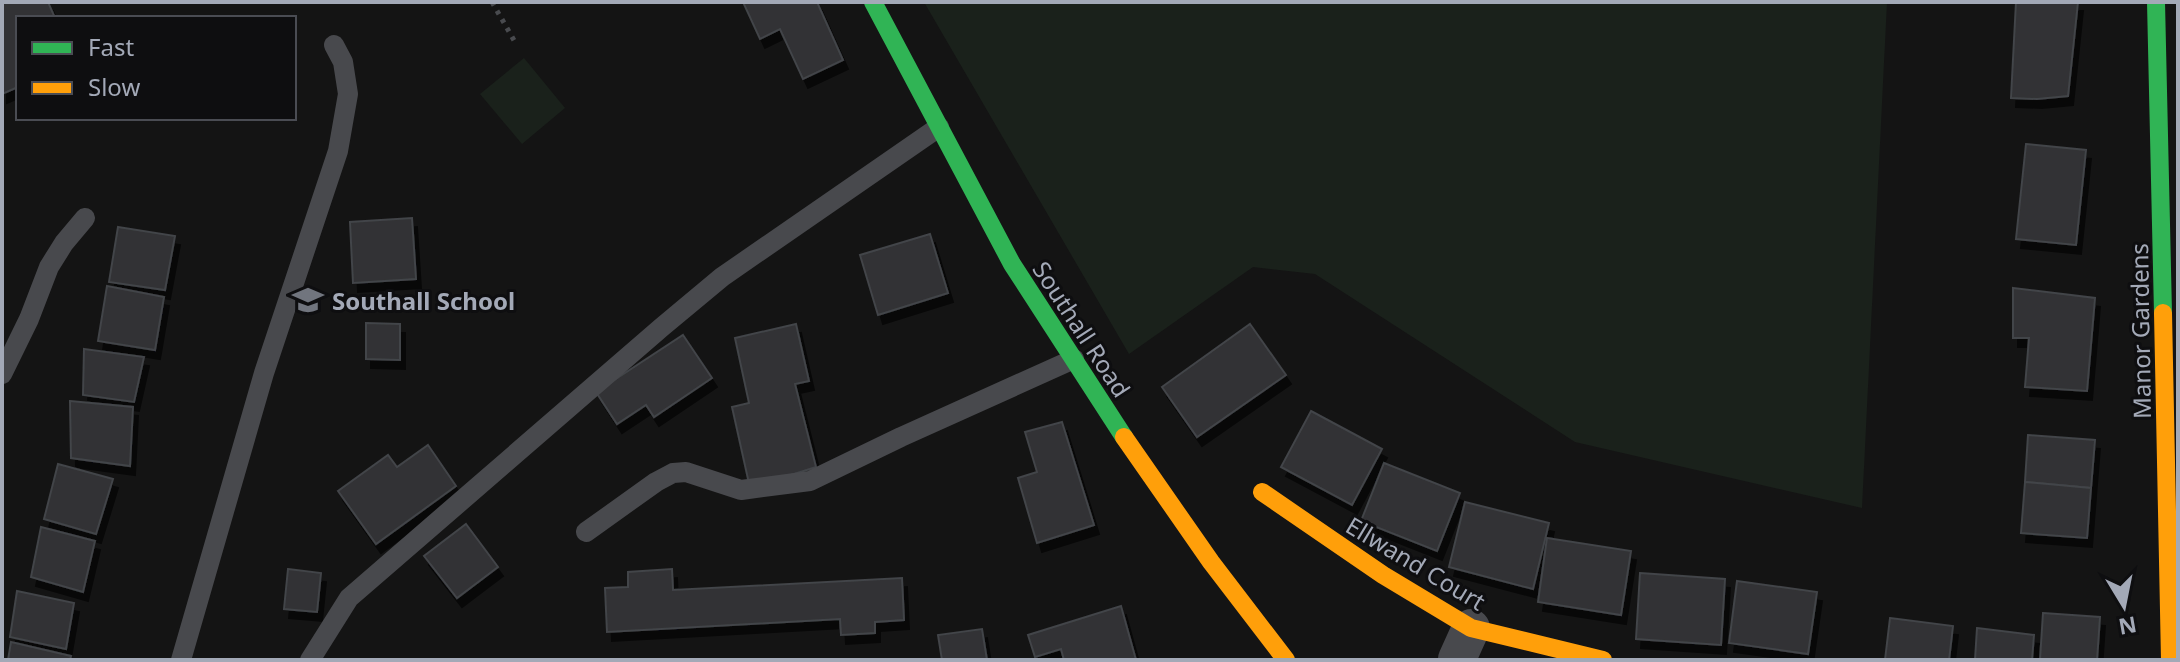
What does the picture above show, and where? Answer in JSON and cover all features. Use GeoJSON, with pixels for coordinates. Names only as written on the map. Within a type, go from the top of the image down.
{"type":"FeatureCollection","features":[{"type":"Feature","properties":{"kind":"street","name":"Southall Road"},"geometry":{"type":"LineString","coordinates":[[873,2],[1012,264],[1095,395],[1211,562],[1286,660]]}},
{"type":"Feature","properties":{"kind":"street","name":"Manor Gardens"},"geometry":{"type":"LineString","coordinates":[[2156,2],[2170,660]]}},
{"type":"Feature","properties":{"kind":"street","name":"Ellwand Court"},"geometry":{"type":"LineString","coordinates":[[1262,492],[1383,575],[1464,644],[1603,660]]}},
{"type":"Feature","properties":{"kind":"lane"},"geometry":{"type":"LineString","coordinates":[[181,660],[264,373],[338,151],[348,94],[343,62],[334,45]]}},
{"type":"Feature","properties":{"kind":"lane"},"geometry":{"type":"LineString","coordinates":[[310,660],[349,598],[662,327],[722,277],[939,127]]}},
{"type":"Feature","properties":{"kind":"lane"},"geometry":{"type":"LineString","coordinates":[[2,374],[29,319],[49,267],[85,218]]}},
{"type":"Feature","properties":{"kind":"lane"},"geometry":{"type":"LineString","coordinates":[[586,532],[673,473],[686,472],[741,490],[810,481],[1074,359]]}},
{"type":"Feature","properties":{"kind":"path"},"geometry":{"type":"LineString","coordinates":[[492,2],[515,42]]}},
{"type":"Feature","properties":{"kind":"shaded area"},"geometry":{"type":"Polygon","coordinates":[[[924,2],[1887,2],[1862,508],[1575,442],[1315,274],[1253,267],[1129,354],[924,2]]]}},
{"type":"Feature","properties":{"kind":"shaded area"},"geometry":{"type":"Polygon","coordinates":[[[524,58],[565,108],[522,144],[480,94],[524,58]]]}},
{"type":"Feature","properties":{"kind":"building"},"geometry":{"type":"Polygon","coordinates":[[[2,2],[48,2],[54,16],[16,16],[16,88],[2,94],[2,2]]]}},
{"type":"Feature","properties":{"kind":"building"},"geometry":{"type":"Polygon","coordinates":[[[743,2],[817,2],[843,60],[803,79],[780,29],[760,39],[743,2]]]}},
{"type":"Feature","properties":{"kind":"building"},"geometry":{"type":"Polygon","coordinates":[[[2016,2],[2078,2],[2068,96],[2011,98],[2016,2]]]}},
{"type":"Feature","properties":{"kind":"building"},"geometry":{"type":"Polygon","coordinates":[[[2026,144],[2086,150],[2076,245],[2016,239],[2026,144]]]}},
{"type":"Feature","properties":{"kind":"building"},"geometry":{"type":"Polygon","coordinates":[[[412,218],[416,279],[353,283],[350,222],[412,218]]]}},
{"type":"Feature","properties":{"kind":"building"},"geometry":{"type":"Polygon","coordinates":[[[118,227],[175,236],[165,290],[109,282],[118,227]]]}},
{"type":"Feature","properties":{"kind":"building"},"geometry":{"type":"Polygon","coordinates":[[[930,234],[948,293],[878,315],[860,255],[930,234]]]}},
{"type":"Feature","properties":{"kind":"building"},"geometry":{"type":"Polygon","coordinates":[[[107,286],[164,297],[155,350],[98,341],[107,286]]]}},
{"type":"Feature","properties":{"kind":"building"},"geometry":{"type":"Polygon","coordinates":[[[2013,288],[2095,298],[2087,391],[2025,387],[2029,338],[2013,338],[2013,288]]]}},
{"type":"Feature","properties":{"kind":"building"},"geometry":{"type":"Polygon","coordinates":[[[366,323],[400,324],[400,360],[366,359],[366,323]]]}},
{"type":"Feature","properties":{"kind":"building"},"geometry":{"type":"Polygon","coordinates":[[[796,324],[809,381],[795,384],[816,467],[750,488],[732,407],[749,403],[735,338],[796,324]]]}},
{"type":"Feature","properties":{"kind":"building"},"geometry":{"type":"Polygon","coordinates":[[[1250,324],[1286,375],[1197,437],[1162,387],[1250,324]]]}},
{"type":"Feature","properties":{"kind":"building"},"geometry":{"type":"Polygon","coordinates":[[[683,335],[712,378],[654,417],[646,405],[617,424],[596,392],[683,335]]]}},
{"type":"Feature","properties":{"kind":"building"},"geometry":{"type":"Polygon","coordinates":[[[84,349],[144,357],[134,402],[83,395],[84,349]]]}},
{"type":"Feature","properties":{"kind":"building"},"geometry":{"type":"Polygon","coordinates":[[[70,401],[133,407],[130,466],[71,458],[70,401]]]}},
{"type":"Feature","properties":{"kind":"building"},"geometry":{"type":"Polygon","coordinates":[[[1311,411],[1382,449],[1352,505],[1281,467],[1311,411]]]}},
{"type":"Feature","properties":{"kind":"building"},"geometry":{"type":"Polygon","coordinates":[[[1062,422],[1094,525],[1037,543],[1018,478],[1037,472],[1025,432],[1062,422]]]}},
{"type":"Feature","properties":{"kind":"building"},"geometry":{"type":"Polygon","coordinates":[[[2028,435],[2095,440],[2091,488],[2025,482],[2028,435]]]}},
{"type":"Feature","properties":{"kind":"building"},"geometry":{"type":"Polygon","coordinates":[[[428,445],[456,486],[376,544],[338,491],[388,455],[397,467],[428,445]]]}},
{"type":"Feature","properties":{"kind":"building"},"geometry":{"type":"Polygon","coordinates":[[[1384,463],[1460,493],[1437,551],[1361,521],[1384,463]]]}},
{"type":"Feature","properties":{"kind":"building"},"geometry":{"type":"Polygon","coordinates":[[[58,464],[113,479],[96,534],[44,519],[58,464]]]}},
{"type":"Feature","properties":{"kind":"building"},"geometry":{"type":"Polygon","coordinates":[[[2025,482],[2091,488],[2087,538],[2021,533],[2025,482]]]}},
{"type":"Feature","properties":{"kind":"building"},"geometry":{"type":"Polygon","coordinates":[[[1465,502],[1549,523],[1533,589],[1449,567],[1465,502]]]}},
{"type":"Feature","properties":{"kind":"building"},"geometry":{"type":"Polygon","coordinates":[[[466,524],[498,567],[457,598],[424,556],[466,524]]]}},
{"type":"Feature","properties":{"kind":"building"},"geometry":{"type":"Polygon","coordinates":[[[41,527],[95,541],[83,592],[31,577],[41,527]]]}},
{"type":"Feature","properties":{"kind":"building"},"geometry":{"type":"Polygon","coordinates":[[[1547,538],[1631,551],[1621,615],[1538,602],[1547,538]]]}},
{"type":"Feature","properties":{"kind":"building"},"geometry":{"type":"Polygon","coordinates":[[[288,569],[321,573],[317,612],[284,609],[288,569]]]}},
{"type":"Feature","properties":{"kind":"building"},"geometry":{"type":"Polygon","coordinates":[[[672,569],[673,590],[902,578],[904,620],[875,622],[875,633],[841,635],[840,619],[607,632],[605,588],[628,587],[628,572],[672,569]]]}},
{"type":"Feature","properties":{"kind":"building"},"geometry":{"type":"Polygon","coordinates":[[[1640,573],[1725,579],[1721,645],[1636,639],[1640,573]]]}},
{"type":"Feature","properties":{"kind":"building"},"geometry":{"type":"Polygon","coordinates":[[[1737,581],[1817,592],[1808,654],[1729,643],[1737,581]]]}},
{"type":"Feature","properties":{"kind":"building"},"geometry":{"type":"Polygon","coordinates":[[[17,591],[74,603],[66,649],[10,637],[17,591]]]}},
{"type":"Feature","properties":{"kind":"building"},"geometry":{"type":"Polygon","coordinates":[[[1121,606],[1136,660],[1064,660],[1061,649],[1035,657],[1028,635],[1121,606]]]}},
{"type":"Feature","properties":{"kind":"building"},"geometry":{"type":"Polygon","coordinates":[[[2043,613],[2100,617],[2097,660],[2040,660],[2043,613]]]}},
{"type":"Feature","properties":{"kind":"building"},"geometry":{"type":"Polygon","coordinates":[[[1890,618],[1953,626],[1949,660],[1885,660],[1890,618]]]}},
{"type":"Feature","properties":{"kind":"building"},"geometry":{"type":"Polygon","coordinates":[[[1977,628],[2034,635],[2032,660],[1975,660],[1977,628]]]}},
{"type":"Feature","properties":{"kind":"building"},"geometry":{"type":"Polygon","coordinates":[[[982,629],[987,660],[942,660],[938,635],[982,629]]]}},
{"type":"Feature","properties":{"kind":"building"},"geometry":{"type":"Polygon","coordinates":[[[11,642],[71,656],[70,660],[8,660],[11,642]]]}},
{"type":"Feature","properties":{"kind":"traffic: fast"},"geometry":{"type":"LineString","coordinates":[[873,2],[1012,264],[1124,437]]}},
{"type":"Feature","properties":{"kind":"traffic: fast"},"geometry":{"type":"LineString","coordinates":[[2156,2],[2163,313]]}},
{"type":"Feature","properties":{"kind":"traffic: slow"},"geometry":{"type":"LineString","coordinates":[[2163,313],[2170,660]]}},
{"type":"Feature","properties":{"kind":"traffic: slow"},"geometry":{"type":"LineString","coordinates":[[1124,437],[1211,562],[1286,660]]}},
{"type":"Feature","properties":{"kind":"traffic: slow"},"geometry":{"type":"LineString","coordinates":[[1262,492],[1383,575],[1471,628],[1603,660]]}},
{"type":"Feature","properties":{"kind":"place","name":"Southall School"},"geometry":{"type":"Point","coordinates":[308,300]}}]}
